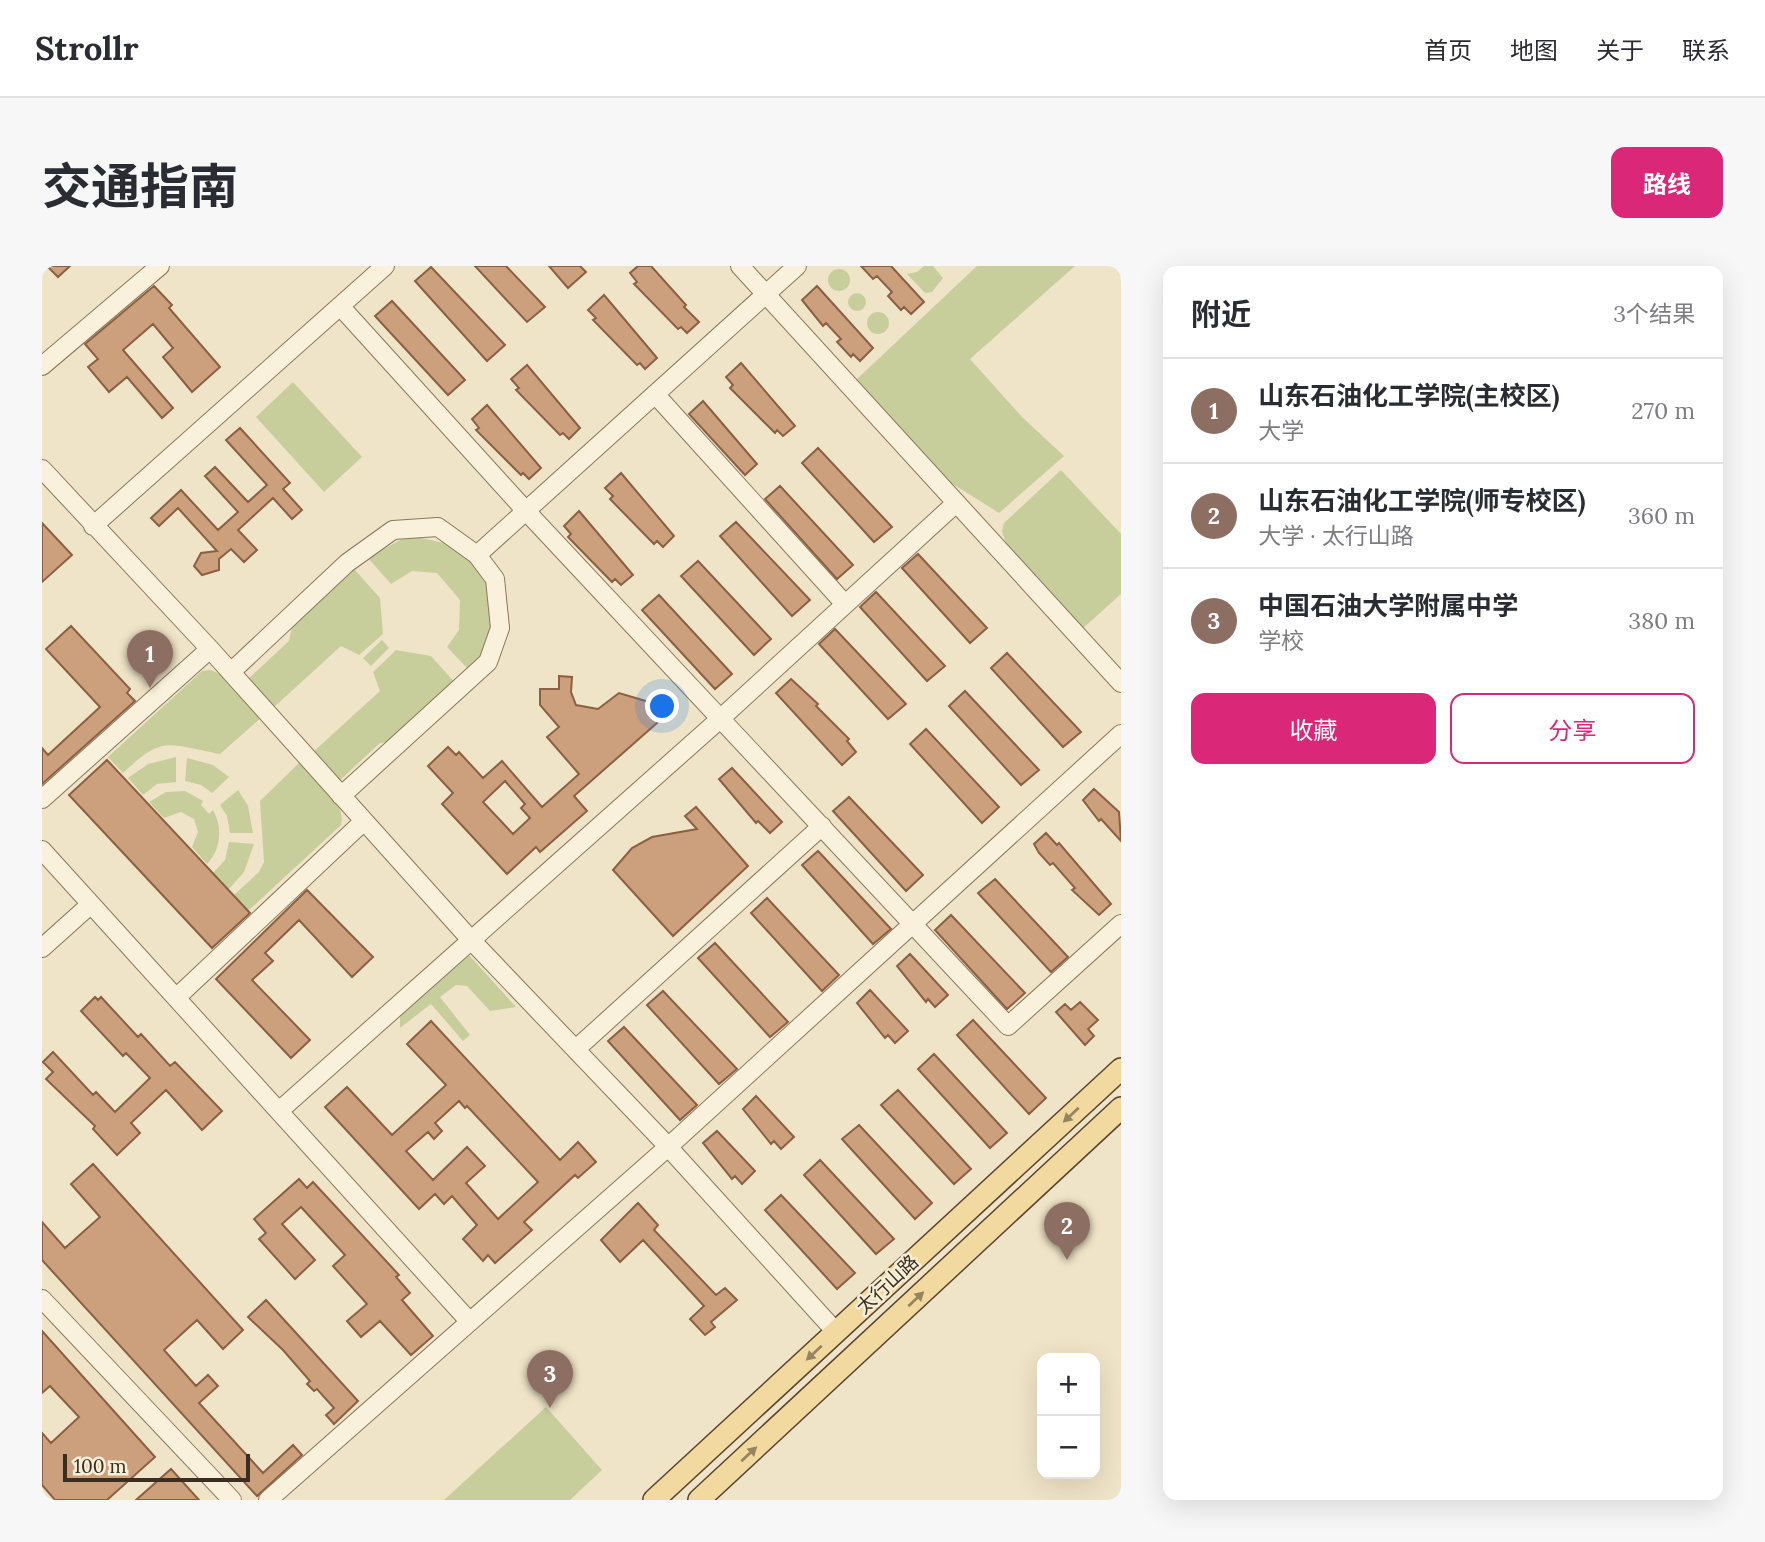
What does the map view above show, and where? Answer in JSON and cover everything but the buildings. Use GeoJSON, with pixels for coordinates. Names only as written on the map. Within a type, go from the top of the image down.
{"type":"FeatureCollection","features":[{"type":"Feature","properties":{"kind":"main road","name":"太行山路"},"geometry":{"type":"LineString","coordinates":[[654,1500],[1121,1069]]}},
{"type":"Feature","properties":{"kind":"main road","name":"太行山路"},"geometry":{"type":"LineString","coordinates":[[699,1500],[1121,1108]]}},
{"type":"Feature","properties":{"kind":"lane"},"geometry":{"type":"LineString","coordinates":[[42,366],[160,266]]}},
{"type":"Feature","properties":{"kind":"lane"},"geometry":{"type":"LineString","coordinates":[[740,266],[1121,683]]}},
{"type":"Feature","properties":{"kind":"lane"},"geometry":{"type":"LineString","coordinates":[[477,555],[797,266]]}},
{"type":"Feature","properties":{"kind":"lane"},"geometry":{"type":"LineString","coordinates":[[93,526],[340,306],[378,268]]}},
{"type":"Feature","properties":{"kind":"lane"},"geometry":{"type":"LineString","coordinates":[[340,306],[526,511],[1008,1026],[1121,924]]}},
{"type":"Feature","properties":{"kind":"lane"},"geometry":{"type":"LineString","coordinates":[[655,394],[844,603]]}},
{"type":"Feature","properties":{"kind":"lane"},"geometry":{"type":"LineString","coordinates":[[42,469],[231,672],[471,940],[668,1147],[836,1332]]}},
{"type":"Feature","properties":{"kind":"lane"},"geometry":{"type":"LineString","coordinates":[[280,1112],[957,503]]}},
{"type":"Feature","properties":{"kind":"lane"},"geometry":{"type":"LineString","coordinates":[[231,672],[347,563],[393,530],[438,527],[477,555],[495,579],[500,628],[488,662],[341,796]]}},
{"type":"Feature","properties":{"kind":"lane"},"geometry":{"type":"LineString","coordinates":[[42,799],[210,649]]}},
{"type":"Feature","properties":{"kind":"lane"},"geometry":{"type":"LineString","coordinates":[[268,1500],[668,1147],[915,925],[1121,734]]}},
{"type":"Feature","properties":{"kind":"lane"},"geometry":{"type":"LineString","coordinates":[[176,998],[365,821]]}},
{"type":"Feature","properties":{"kind":"lane"},"geometry":{"type":"LineString","coordinates":[[576,1049],[821,826]]}},
{"type":"Feature","properties":{"kind":"lane"},"geometry":{"type":"LineString","coordinates":[[42,850],[469,1321]]}},
{"type":"Feature","properties":{"kind":"lane"},"geometry":{"type":"LineString","coordinates":[[42,948],[91,904]]}},
{"type":"Feature","properties":{"kind":"lane"},"geometry":{"type":"LineString","coordinates":[[42,1298],[232,1500]]}},
{"type":"Feature","properties":{"kind":"green space"},"geometry":{"type":"Polygon","coordinates":[[[924,266],[933,266],[943,278],[932,292],[925,293],[907,274],[917,272],[924,266]]]}},
{"type":"Feature","properties":{"kind":"green space"},"geometry":{"type":"Polygon","coordinates":[[[977,266],[1075,266],[970,359],[1022,417],[1064,456],[999,513],[948,481],[856,380],[977,266]]]}},
{"type":"Feature","properties":{"kind":"green space"},"geometry":{"type":"Polygon","coordinates":[[[839,269],[847,272],[850,280],[847,288],[839,291],[831,288],[828,280],[831,272],[839,269]]]}},
{"type":"Feature","properties":{"kind":"green space"},"geometry":{"type":"Polygon","coordinates":[[[857,293],[863,296],[866,302],[863,308],[857,311],[851,308],[848,302],[851,296],[857,293]]]}},
{"type":"Feature","properties":{"kind":"green space"},"geometry":{"type":"Polygon","coordinates":[[[878,312],[886,315],[889,323],[886,331],[878,334],[870,331],[867,323],[870,315],[878,312]]]}},
{"type":"Feature","properties":{"kind":"green space"},"geometry":{"type":"Polygon","coordinates":[[[293,382],[362,457],[324,492],[256,417],[293,382]]]}},
{"type":"Feature","properties":{"kind":"green space"},"geometry":{"type":"Polygon","coordinates":[[[1061,470],[1121,534],[1121,594],[1081,630],[1008,550],[1002,531],[1004,523],[1061,470]]]}},
{"type":"Feature","properties":{"kind":"green space"},"geometry":{"type":"Polygon","coordinates":[[[417,537],[453,545],[486,573],[495,620],[484,654],[468,669],[447,647],[459,630],[460,600],[437,573],[412,571],[391,584],[368,558],[400,540],[417,537]]]}},
{"type":"Feature","properties":{"kind":"green space"},"geometry":{"type":"Polygon","coordinates":[[[354,569],[380,598],[383,634],[359,655],[341,646],[273,708],[247,680],[289,641],[292,627],[354,569]]]}},
{"type":"Feature","properties":{"kind":"green space"},"geometry":{"type":"Polygon","coordinates":[[[382,640],[389,648],[371,666],[363,658],[382,640]]]}},
{"type":"Feature","properties":{"kind":"green space"},"geometry":{"type":"Polygon","coordinates":[[[396,650],[431,656],[457,685],[395,742],[380,743],[338,782],[312,753],[380,691],[373,672],[396,650]]]}},
{"type":"Feature","properties":{"kind":"green space"},"geometry":{"type":"Polygon","coordinates":[[[211,670],[226,677],[262,717],[220,754],[177,746],[158,747],[123,773],[108,757],[202,671],[211,670]]]}},
{"type":"Feature","properties":{"kind":"green space"},"geometry":{"type":"Polygon","coordinates":[[[176,757],[176,782],[157,784],[143,795],[128,778],[148,764],[176,757]]]}},
{"type":"Feature","properties":{"kind":"green space"},"geometry":{"type":"Polygon","coordinates":[[[187,758],[213,765],[229,777],[212,793],[201,785],[185,781],[187,758]]]}},
{"type":"Feature","properties":{"kind":"green space"},"geometry":{"type":"Polygon","coordinates":[[[300,762],[335,798],[342,816],[341,825],[248,911],[233,896],[259,872],[264,862],[260,801],[300,762]]]}},
{"type":"Feature","properties":{"kind":"green space"},"geometry":{"type":"Polygon","coordinates":[[[238,790],[248,806],[253,833],[230,833],[227,816],[220,805],[238,790]]]}},
{"type":"Feature","properties":{"kind":"green space"},"geometry":{"type":"Polygon","coordinates":[[[185,791],[203,801],[201,805],[209,814],[213,810],[216,817],[218,845],[207,864],[192,847],[198,832],[194,819],[181,812],[164,818],[149,802],[166,792],[185,791]]]}},
{"type":"Feature","properties":{"kind":"green space"},"geometry":{"type":"Polygon","coordinates":[[[229,842],[254,844],[244,872],[228,890],[213,873],[225,860],[229,842]]]}},
{"type":"Feature","properties":{"kind":"green space"},"geometry":{"type":"Polygon","coordinates":[[[469,955],[516,1007],[490,1011],[467,986],[456,985],[440,997],[470,1035],[463,1041],[431,1004],[400,1028],[400,1015],[469,955]]]}},
{"type":"Feature","properties":{"kind":"green space"},"geometry":{"type":"Polygon","coordinates":[[[546,1407],[602,1470],[570,1500],[444,1500],[546,1407]]]}},
{"type":"Feature","properties":{"kind":"place","name":"山东石油化工学院(主校区)"},"geometry":{"type":"Point","coordinates":[150,688]}},
{"type":"Feature","properties":{"kind":"place","name":"山东石油化工学院(师专校区)"},"geometry":{"type":"Point","coordinates":[1067,1260]}},
{"type":"Feature","properties":{"kind":"place","name":"中国石油大学附属中学"},"geometry":{"type":"Point","coordinates":[550,1408]}}]}
